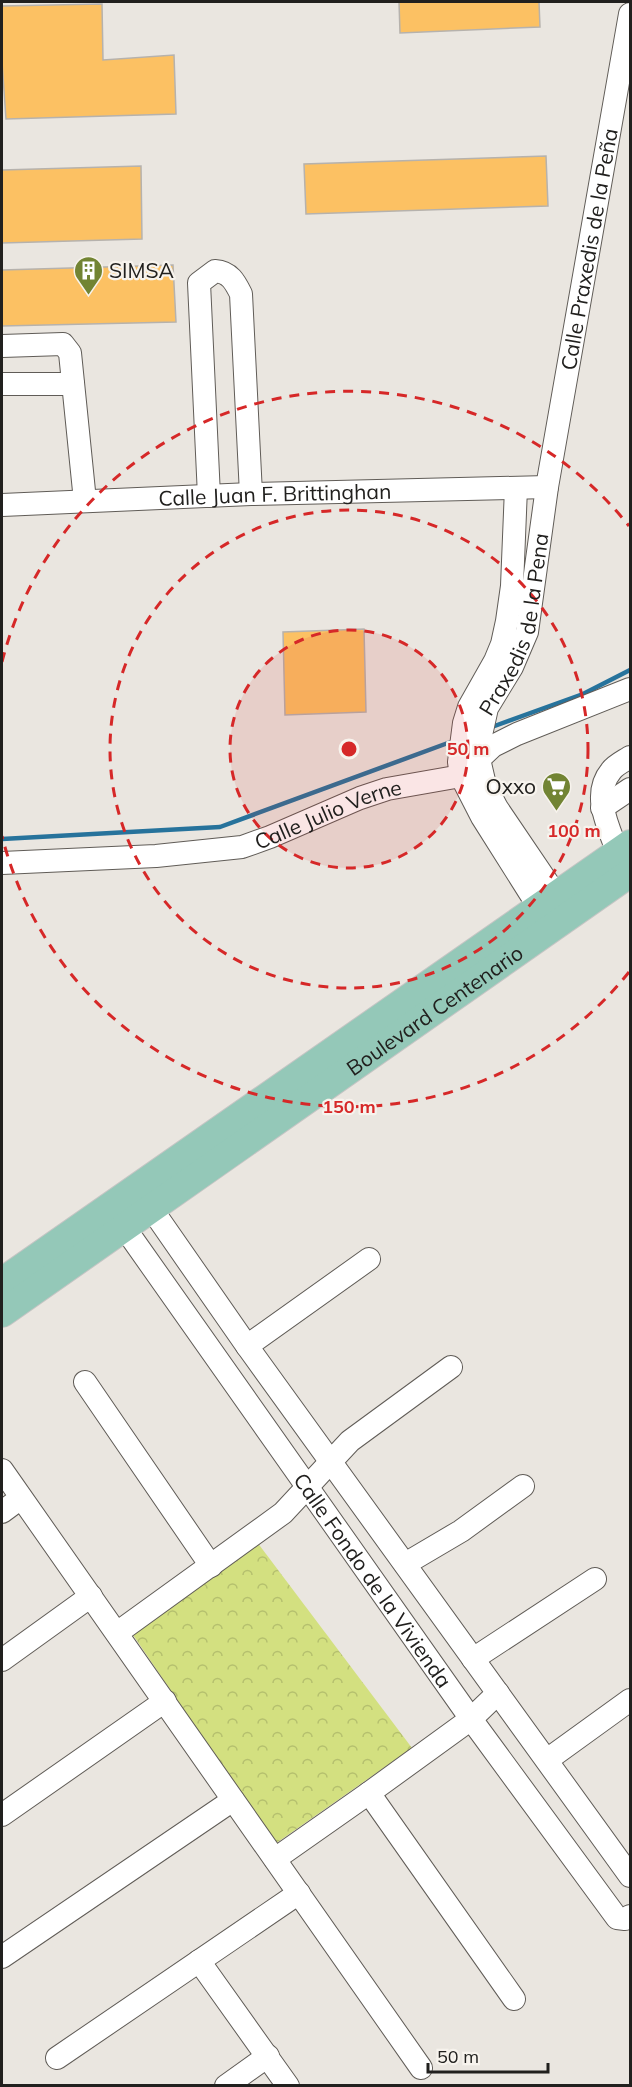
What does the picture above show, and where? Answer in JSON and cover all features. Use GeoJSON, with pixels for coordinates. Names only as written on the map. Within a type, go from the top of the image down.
{"type":"FeatureCollection","features":[{"type":"Feature","properties":{"kind":"main road","name":"Boulevard Centenario"},"geometry":{"type":"LineString","coordinates":[[2,1313],[150,1208],[279,1104],[555,912],[626,857]]}},
{"type":"Feature","properties":{"kind":"main road","name":"Boulevard Centenario"},"geometry":{"type":"LineString","coordinates":[[2,1282],[209,1137],[279,1104]]}},
{"type":"Feature","properties":{"kind":"main road"},"geometry":{"type":"LineString","coordinates":[[124,1227],[125,1215],[130,1207],[202,1155],[209,1137]]}},
{"type":"Feature","properties":{"kind":"street","name":"Calle Praxedis de la Peña"},"geometry":{"type":"LineString","coordinates":[[548,487],[630,14]]}},
{"type":"Feature","properties":{"kind":"street"},"geometry":{"type":"LineString","coordinates":[[209,496],[199,283],[215,271],[224,272],[230,277],[241,294],[251,494]]}},
{"type":"Feature","properties":{"kind":"street"},"geometry":{"type":"LineString","coordinates":[[2,346],[63,344],[67,347],[70,353],[85,501]]}},
{"type":"Feature","properties":{"kind":"street"},"geometry":{"type":"LineString","coordinates":[[2,384],[73,384]]}},
{"type":"Feature","properties":{"kind":"street","name":"Calle Juan F. Brittinghan"},"geometry":{"type":"LineString","coordinates":[[2,505],[251,494],[548,487]]}},
{"type":"Feature","properties":{"kind":"street","name":"Praxedis de la Pena"},"geometry":{"type":"LineString","coordinates":[[472,752],[487,708],[512,667],[527,632],[548,487]]}},
{"type":"Feature","properties":{"kind":"street","name":"Praxedis de la Pena"},"geometry":{"type":"LineString","coordinates":[[516,488],[512,586],[502,644],[469,707],[464,723],[472,752],[496,808],[555,912]]}},
{"type":"Feature","properties":{"kind":"street"},"geometry":{"type":"LineString","coordinates":[[555,912],[482,817],[461,776],[472,752],[493,746],[517,734],[630,689]]}},
{"type":"Feature","properties":{"kind":"street"},"geometry":{"type":"LineString","coordinates":[[626,761],[610,771],[602,791],[602,808],[626,857]]}},
{"type":"Feature","properties":{"kind":"street","name":"Calle Julio Verne"},"geometry":{"type":"LineString","coordinates":[[2,863],[156,856],[242,847],[387,789],[461,776]]}},
{"type":"Feature","properties":{"kind":"street"},"geometry":{"type":"LineString","coordinates":[[602,808],[630,789]]}},
{"type":"Feature","properties":{"kind":"street","name":"Calle Fondo de la Vivienda"},"geometry":{"type":"LineString","coordinates":[[150,1208],[473,1659],[628,1867]]}},
{"type":"Feature","properties":{"kind":"street","name":"Calle Fondo de la Vivienda"},"geometry":{"type":"LineString","coordinates":[[124,1227],[471,1719],[617,1918],[626,1919],[630,1916]]}},
{"type":"Feature","properties":{"kind":"street"},"geometry":{"type":"LineString","coordinates":[[247,1346],[369,1259]]}},
{"type":"Feature","properties":{"kind":"street"},"geometry":{"type":"LineString","coordinates":[[117,1633],[283,1513],[358,1436],[452,1368]]}},
{"type":"Feature","properties":{"kind":"street"},"geometry":{"type":"LineString","coordinates":[[85,1382],[211,1566]]}},
{"type":"Feature","properties":{"kind":"street"},"geometry":{"type":"LineString","coordinates":[[2,1470],[421,2068]]}},
{"type":"Feature","properties":{"kind":"street"},"geometry":{"type":"LineString","coordinates":[[405,1563],[461,1531],[523,1486]]}},
{"type":"Feature","properties":{"kind":"street"},"geometry":{"type":"LineString","coordinates":[[2,1512],[21,1498]]}},
{"type":"Feature","properties":{"kind":"street"},"geometry":{"type":"LineString","coordinates":[[473,1659],[595,1580]]}},
{"type":"Feature","properties":{"kind":"street"},"geometry":{"type":"LineString","coordinates":[[2,1660],[91,1596]]}},
{"type":"Feature","properties":{"kind":"street"},"geometry":{"type":"LineString","coordinates":[[275,1859],[471,1719],[498,1693]]}},
{"type":"Feature","properties":{"kind":"street"},"geometry":{"type":"LineString","coordinates":[[547,1760],[630,1700]]}},
{"type":"Feature","properties":{"kind":"street"},"geometry":{"type":"LineString","coordinates":[[2,1815],[165,1701]]}},
{"type":"Feature","properties":{"kind":"street"},"geometry":{"type":"LineString","coordinates":[[369,1793],[514,1999]]}},
{"type":"Feature","properties":{"kind":"street"},"geometry":{"type":"LineString","coordinates":[[2,1957],[233,1800]]}},
{"type":"Feature","properties":{"kind":"street"},"geometry":{"type":"LineString","coordinates":[[57,2058],[299,1893]]}},
{"type":"Feature","properties":{"kind":"street"},"geometry":{"type":"LineString","coordinates":[[199,1961],[288,2085]]}},
{"type":"Feature","properties":{"kind":"street"},"geometry":{"type":"LineString","coordinates":[[226,2085],[267,2056]]}},
{"type":"Feature","properties":{"kind":"green space"},"geometry":{"type":"Polygon","coordinates":[[[257,1542],[412,1748],[275,1844],[131,1632],[257,1542]]]}},
{"type":"Feature","properties":{"kind":"building"},"geometry":{"type":"Polygon","coordinates":[[[399,2],[539,2],[540,27],[400,33],[399,2]]]}},
{"type":"Feature","properties":{"kind":"building"},"geometry":{"type":"Polygon","coordinates":[[[102,4],[103,60],[174,55],[176,114],[6,119],[2,62],[2,6],[102,4]]]}},
{"type":"Feature","properties":{"kind":"building"},"geometry":{"type":"Polygon","coordinates":[[[546,156],[548,206],[306,214],[304,164],[546,156]]]}},
{"type":"Feature","properties":{"kind":"building"},"geometry":{"type":"Polygon","coordinates":[[[141,166],[142,239],[2,243],[2,170],[141,166]]]}},
{"type":"Feature","properties":{"kind":"building","name":"SIMSA"},"geometry":{"type":"Polygon","coordinates":[[[173,265],[176,322],[2,326],[2,270],[173,265]]]}},
{"type":"Feature","properties":{"kind":"building"},"geometry":{"type":"Polygon","coordinates":[[[364,629],[366,712],[285,715],[283,632],[364,629]]]}},
{"type":"Feature","properties":{"kind":"waterway"},"geometry":{"type":"LineString","coordinates":[[489,728],[583,694],[630,670]]}},
{"type":"Feature","properties":{"kind":"waterway"},"geometry":{"type":"LineString","coordinates":[[2,839],[220,827],[456,740]]}},
{"type":"Feature","properties":{"kind":"place","name":"SIMSA"},"geometry":{"type":"Point","coordinates":[88,296]}},
{"type":"Feature","properties":{"kind":"place","name":"Oxxo"},"geometry":{"type":"Point","coordinates":[557,812]}}]}
